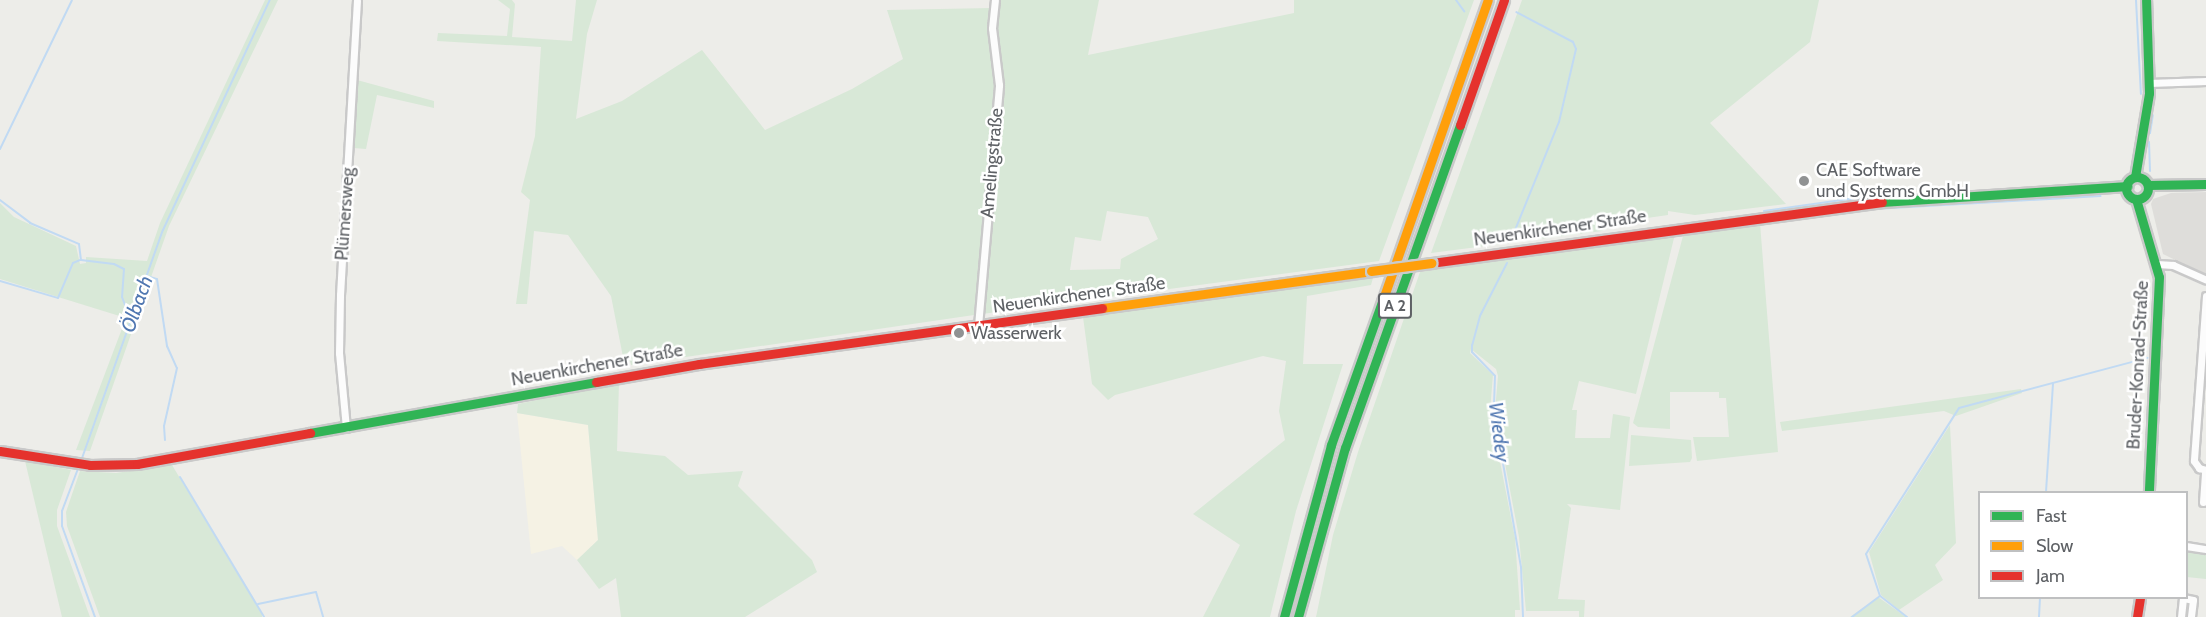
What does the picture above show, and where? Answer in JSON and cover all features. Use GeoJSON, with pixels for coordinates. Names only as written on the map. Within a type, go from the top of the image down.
{"type":"FeatureCollection","features":[{"type":"Feature","properties":{"kind":"main road","name":"A 2"},"geometry":{"type":"LineString","coordinates":[[1284,617],[1331,445],[1488,0]]}},
{"type":"Feature","properties":{"kind":"main road","name":"A 2"},"geometry":{"type":"LineString","coordinates":[[1298,617],[1345,448],[1504,0]]}},
{"type":"Feature","properties":{"kind":"main road"},"geometry":{"type":"LineString","coordinates":[[2142,188],[2143,137],[2149,83],[2146,0]]}},
{"type":"Feature","properties":{"kind":"main road"},"geometry":{"type":"LineString","coordinates":[[2127,189],[2206,184]]}},
{"type":"Feature","properties":{"kind":"main road"},"geometry":{"type":"LineString","coordinates":[[2127,189],[2142,188]]}},
{"type":"Feature","properties":{"kind":"main road","name":"Bruder-Konrad-Straße"},"geometry":{"type":"LineString","coordinates":[[2142,188],[2150,240],[2157,264],[2149,491]]}},
{"type":"Feature","properties":{"kind":"main road","name":"Neuenkirchener Straße"},"geometry":{"type":"LineString","coordinates":[[0,451],[79,464],[137,464],[699,364],[1371,271],[1863,204],[2127,189]]}},
{"type":"Feature","properties":{"kind":"main road"},"geometry":{"type":"LineString","coordinates":[[2137,617],[2140,599]]}},
{"type":"Feature","properties":{"kind":"street","name":"Plümersweg"},"geometry":{"type":"LineString","coordinates":[[345,428],[339,353],[340,294],[357,0]]}},
{"type":"Feature","properties":{"kind":"street","name":"Amelingstraße"},"geometry":{"type":"LineString","coordinates":[[978,326],[999,85],[992,28],[995,0]]}},
{"type":"Feature","properties":{"kind":"street"},"geometry":{"type":"LineString","coordinates":[[2149,83],[2206,81]]}},
{"type":"Feature","properties":{"kind":"street"},"geometry":{"type":"LineString","coordinates":[[2157,264],[2173,265],[2206,280]]}},
{"type":"Feature","properties":{"kind":"street"},"geometry":{"type":"LineString","coordinates":[[2203,502],[2205,470],[2194,461],[2206,296]]}},
{"type":"Feature","properties":{"kind":"street"},"geometry":{"type":"LineString","coordinates":[[2188,546],[2206,549]]}},
{"type":"Feature","properties":{"kind":"street"},"geometry":{"type":"LineString","coordinates":[[2181,617],[2183,599]]}},
{"type":"Feature","properties":{"kind":"street"},"geometry":{"type":"LineString","coordinates":[[2188,599],[2193,600],[2191,617]]}},
{"type":"Feature","properties":{"kind":"shaded area"},"geometry":{"type":"Polygon","coordinates":[[[2206,192],[2206,275],[2163,254],[2151,204],[2153,199],[2171,193],[2206,192]]]}},
{"type":"Feature","properties":{"kind":"shaded area"},"geometry":{"type":"Polygon","coordinates":[[[517,413],[588,425],[598,540],[577,560],[562,546],[531,554],[517,413]]]}},
{"type":"Feature","properties":{"kind":"green space"},"geometry":{"type":"Polygon","coordinates":[[[265,0],[278,0],[169,226],[90,451],[76,450],[126,318],[0,279],[0,203],[14,217],[76,246],[80,264],[86,263],[86,257],[147,261],[160,223],[265,0]]]}},
{"type":"Feature","properties":{"kind":"green space"},"geometry":{"type":"Polygon","coordinates":[[[498,0],[512,0],[515,4],[512,37],[572,41],[576,0],[597,0],[587,34],[576,119],[622,101],[702,50],[765,130],[852,89],[903,59],[887,10],[991,8],[988,28],[996,84],[974,315],[631,365],[630,361],[624,362],[611,296],[568,235],[534,231],[527,304],[516,304],[530,200],[521,192],[535,136],[541,47],[437,41],[438,33],[507,36],[510,9],[498,0]]]}},
{"type":"Feature","properties":{"kind":"green space"},"geometry":{"type":"Polygon","coordinates":[[[998,0],[1099,0],[1088,55],[1294,13],[1294,0],[1474,0],[1379,261],[982,314],[1002,84],[996,27],[998,0]],[[1107,211],[1101,241],[1075,237],[1070,270],[1120,269],[1121,259],[1158,239],[1148,217],[1107,211]]]}},
{"type":"Feature","properties":{"kind":"green space"},"geometry":{"type":"Polygon","coordinates":[[[1522,0],[1819,0],[1810,42],[1710,123],[1786,204],[1695,215],[1668,211],[1668,215],[1619,222],[1602,231],[1431,253],[1522,0]]]}},
{"type":"Feature","properties":{"kind":"green space"},"geometry":{"type":"Polygon","coordinates":[[[357,80],[434,101],[434,108],[377,95],[366,149],[354,148],[357,80]]]}},
{"type":"Feature","properties":{"kind":"green space"},"geometry":{"type":"Polygon","coordinates":[[[1760,223],[1778,452],[1697,461],[1693,437],[1729,437],[1726,398],[1719,398],[1719,392],[1670,392],[1670,429],[1638,427],[1633,423],[1683,236],[1760,223]]]}},
{"type":"Feature","properties":{"kind":"green space"},"geometry":{"type":"Polygon","coordinates":[[[1675,234],[1636,394],[1579,381],[1572,410],[1577,410],[1575,438],[1610,438],[1613,414],[1630,417],[1620,510],[1567,504],[1571,508],[1558,599],[1585,600],[1584,617],[1579,617],[1579,611],[1526,611],[1519,537],[1495,411],[1498,376],[1496,369],[1471,349],[1470,353],[1493,375],[1490,411],[1515,538],[1520,610],[1515,610],[1515,617],[1316,617],[1333,535],[1358,452],[1420,272],[1675,234]]]}},
{"type":"Feature","properties":{"kind":"green space"},"geometry":{"type":"Polygon","coordinates":[[[1373,278],[1371,285],[1307,296],[1303,364],[1343,364],[1296,511],[1270,617],[1203,617],[1240,545],[1193,514],[1285,440],[1279,411],[1286,361],[1263,356],[1115,395],[1108,400],[1092,384],[1083,317],[1373,278]]]}},
{"type":"Feature","properties":{"kind":"green space"},"geometry":{"type":"Polygon","coordinates":[[[619,383],[617,451],[665,456],[688,475],[743,471],[738,486],[812,560],[817,572],[745,617],[621,617],[616,578],[599,589],[577,560],[598,540],[588,425],[517,413],[518,404],[619,383]]]}},
{"type":"Feature","properties":{"kind":"green space"},"geometry":{"type":"Polygon","coordinates":[[[2021,389],[2022,393],[1956,416],[1944,411],[1782,431],[1780,422],[2021,389]]]}},
{"type":"Feature","properties":{"kind":"green space"},"geometry":{"type":"Polygon","coordinates":[[[1950,425],[1956,543],[1935,565],[1943,580],[1899,610],[1881,595],[1869,552],[1950,425]]]}},
{"type":"Feature","properties":{"kind":"green space"},"geometry":{"type":"Polygon","coordinates":[[[1631,435],[1691,440],[1692,458],[1690,462],[1629,466],[1631,435]]]}},
{"type":"Feature","properties":{"kind":"green space"},"geometry":{"type":"Polygon","coordinates":[[[25,461],[71,470],[57,510],[57,526],[90,617],[62,617],[25,461]]]}},
{"type":"Feature","properties":{"kind":"green space"},"geometry":{"type":"Polygon","coordinates":[[[172,465],[262,617],[100,617],[67,526],[66,512],[80,471],[116,473],[172,465]]]}},
{"type":"Feature","properties":{"kind":"green space"},"geometry":{"type":"Polygon","coordinates":[[[2188,548],[2206,551],[2206,579],[2188,577],[2188,548]]]}},
{"type":"Feature","properties":{"kind":"green space"},"geometry":{"type":"Polygon","coordinates":[[[1878,597],[1906,617],[1850,617],[1878,597]]]}},
{"type":"Feature","properties":{"kind":"waterway"},"geometry":{"type":"LineString","coordinates":[[0,149],[72,0]]}},
{"type":"Feature","properties":{"kind":"waterway","name":"Ölbach"},"geometry":{"type":"LineString","coordinates":[[81,461],[163,230],[270,0]]}},
{"type":"Feature","properties":{"kind":"waterway"},"geometry":{"type":"LineString","coordinates":[[1456,0],[1464,11]]}},
{"type":"Feature","properties":{"kind":"waterway"},"geometry":{"type":"LineString","coordinates":[[2136,0],[2141,94]]}},
{"type":"Feature","properties":{"kind":"waterway","name":"Wiedey"},"geometry":{"type":"LineString","coordinates":[[1511,240],[1559,122],[1576,49],[1573,42],[1516,12]]}},
{"type":"Feature","properties":{"kind":"waterway"},"geometry":{"type":"LineString","coordinates":[[2150,133],[2153,115]]}},
{"type":"Feature","properties":{"kind":"waterway"},"geometry":{"type":"LineString","coordinates":[[2149,142],[2150,171]]}},
{"type":"Feature","properties":{"kind":"waterway"},"geometry":{"type":"LineString","coordinates":[[347,224],[353,149]]}},
{"type":"Feature","properties":{"kind":"waterway"},"geometry":{"type":"LineString","coordinates":[[1764,211],[1863,197],[1970,192]]}},
{"type":"Feature","properties":{"kind":"waterway"},"geometry":{"type":"LineString","coordinates":[[1840,211],[2101,196]]}},
{"type":"Feature","properties":{"kind":"waterway"},"geometry":{"type":"LineString","coordinates":[[0,200],[30,223],[79,244],[81,260],[114,264],[124,269],[122,297],[125,305],[135,310]]}},
{"type":"Feature","properties":{"kind":"waterway"},"geometry":{"type":"LineString","coordinates":[[0,281],[58,298],[73,263],[80,260]]}},
{"type":"Feature","properties":{"kind":"waterway","name":"Wiedey"},"geometry":{"type":"LineString","coordinates":[[1507,263],[1480,316],[1472,352],[1495,376],[1494,411],[1521,567],[1523,617]]}},
{"type":"Feature","properties":{"kind":"waterway"},"geometry":{"type":"LineString","coordinates":[[147,276],[157,279],[167,346],[177,368],[164,426],[165,440]]}},
{"type":"Feature","properties":{"kind":"waterway"},"geometry":{"type":"LineString","coordinates":[[343,340],[343,362]]}},
{"type":"Feature","properties":{"kind":"waterway"},"geometry":{"type":"LineString","coordinates":[[1907,617],[1880,596],[1866,554],[1959,408],[2147,358]]}},
{"type":"Feature","properties":{"kind":"waterway"},"geometry":{"type":"LineString","coordinates":[[2046,491],[2053,383]]}},
{"type":"Feature","properties":{"kind":"waterway","name":"Ölbach"},"geometry":{"type":"LineString","coordinates":[[79,466],[62,511],[62,526],[95,617]]}},
{"type":"Feature","properties":{"kind":"waterway"},"geometry":{"type":"LineString","coordinates":[[180,477],[264,617]]}},
{"type":"Feature","properties":{"kind":"waterway"},"geometry":{"type":"LineString","coordinates":[[258,604],[316,592],[323,617]]}},
{"type":"Feature","properties":{"kind":"waterway"},"geometry":{"type":"LineString","coordinates":[[1852,617],[1880,596]]}},
{"type":"Feature","properties":{"kind":"waterway"},"geometry":{"type":"LineString","coordinates":[[2039,617],[2040,599]]}},
{"type":"Feature","properties":{"kind":"traffic: fast"},"geometry":{"type":"LineString","coordinates":[[2135,177],[2149,93],[2146,0]]}},
{"type":"Feature","properties":{"kind":"traffic: fast"},"geometry":{"type":"LineString","coordinates":[[1298,617],[1345,448],[1460,125]]}},
{"type":"Feature","properties":{"kind":"traffic: fast"},"geometry":{"type":"LineString","coordinates":[[2137,177],[2145,180],[2148,188],[2145,196],[2137,199],[2129,196],[2126,188],[2129,180],[2137,177]]}},
{"type":"Feature","properties":{"kind":"traffic: fast"},"geometry":{"type":"LineString","coordinates":[[2148,185],[2206,184]]}},
{"type":"Feature","properties":{"kind":"traffic: fast"},"geometry":{"type":"LineString","coordinates":[[1882,202],[2127,186]]}},
{"type":"Feature","properties":{"kind":"traffic: fast"},"geometry":{"type":"LineString","coordinates":[[2136,199],[2159,277],[2149,491]]}},
{"type":"Feature","properties":{"kind":"traffic: fast"},"geometry":{"type":"LineString","coordinates":[[1284,617],[1331,445],[1382,302]]}},
{"type":"Feature","properties":{"kind":"traffic: fast"},"geometry":{"type":"LineString","coordinates":[[310,433],[596,382]]}},
{"type":"Feature","properties":{"kind":"traffic: slow"},"geometry":{"type":"LineString","coordinates":[[1382,302],[1488,0]]}},
{"type":"Feature","properties":{"kind":"traffic: slow"},"geometry":{"type":"LineString","coordinates":[[1371,271],[1431,263]]}},
{"type":"Feature","properties":{"kind":"traffic: slow"},"geometry":{"type":"LineString","coordinates":[[1102,308],[1371,271]]}},
{"type":"Feature","properties":{"kind":"traffic: jam"},"geometry":{"type":"LineString","coordinates":[[1460,125],[1504,0]]}},
{"type":"Feature","properties":{"kind":"traffic: jam"},"geometry":{"type":"LineString","coordinates":[[1431,263],[1882,202]]}},
{"type":"Feature","properties":{"kind":"traffic: jam"},"geometry":{"type":"LineString","coordinates":[[596,382],[699,364],[1102,308]]}},
{"type":"Feature","properties":{"kind":"traffic: jam"},"geometry":{"type":"LineString","coordinates":[[0,451],[90,465],[137,464],[310,433]]}},
{"type":"Feature","properties":{"kind":"traffic: jam"},"geometry":{"type":"LineString","coordinates":[[2137,617],[2140,599]]}},
{"type":"Feature","properties":{"kind":"place","name":"CAE Software und Systems GmbH"},"geometry":{"type":"Point","coordinates":[1804,181]}},
{"type":"Feature","properties":{"kind":"place","name":"Wasserwerk"},"geometry":{"type":"Point","coordinates":[959,333]}}]}
